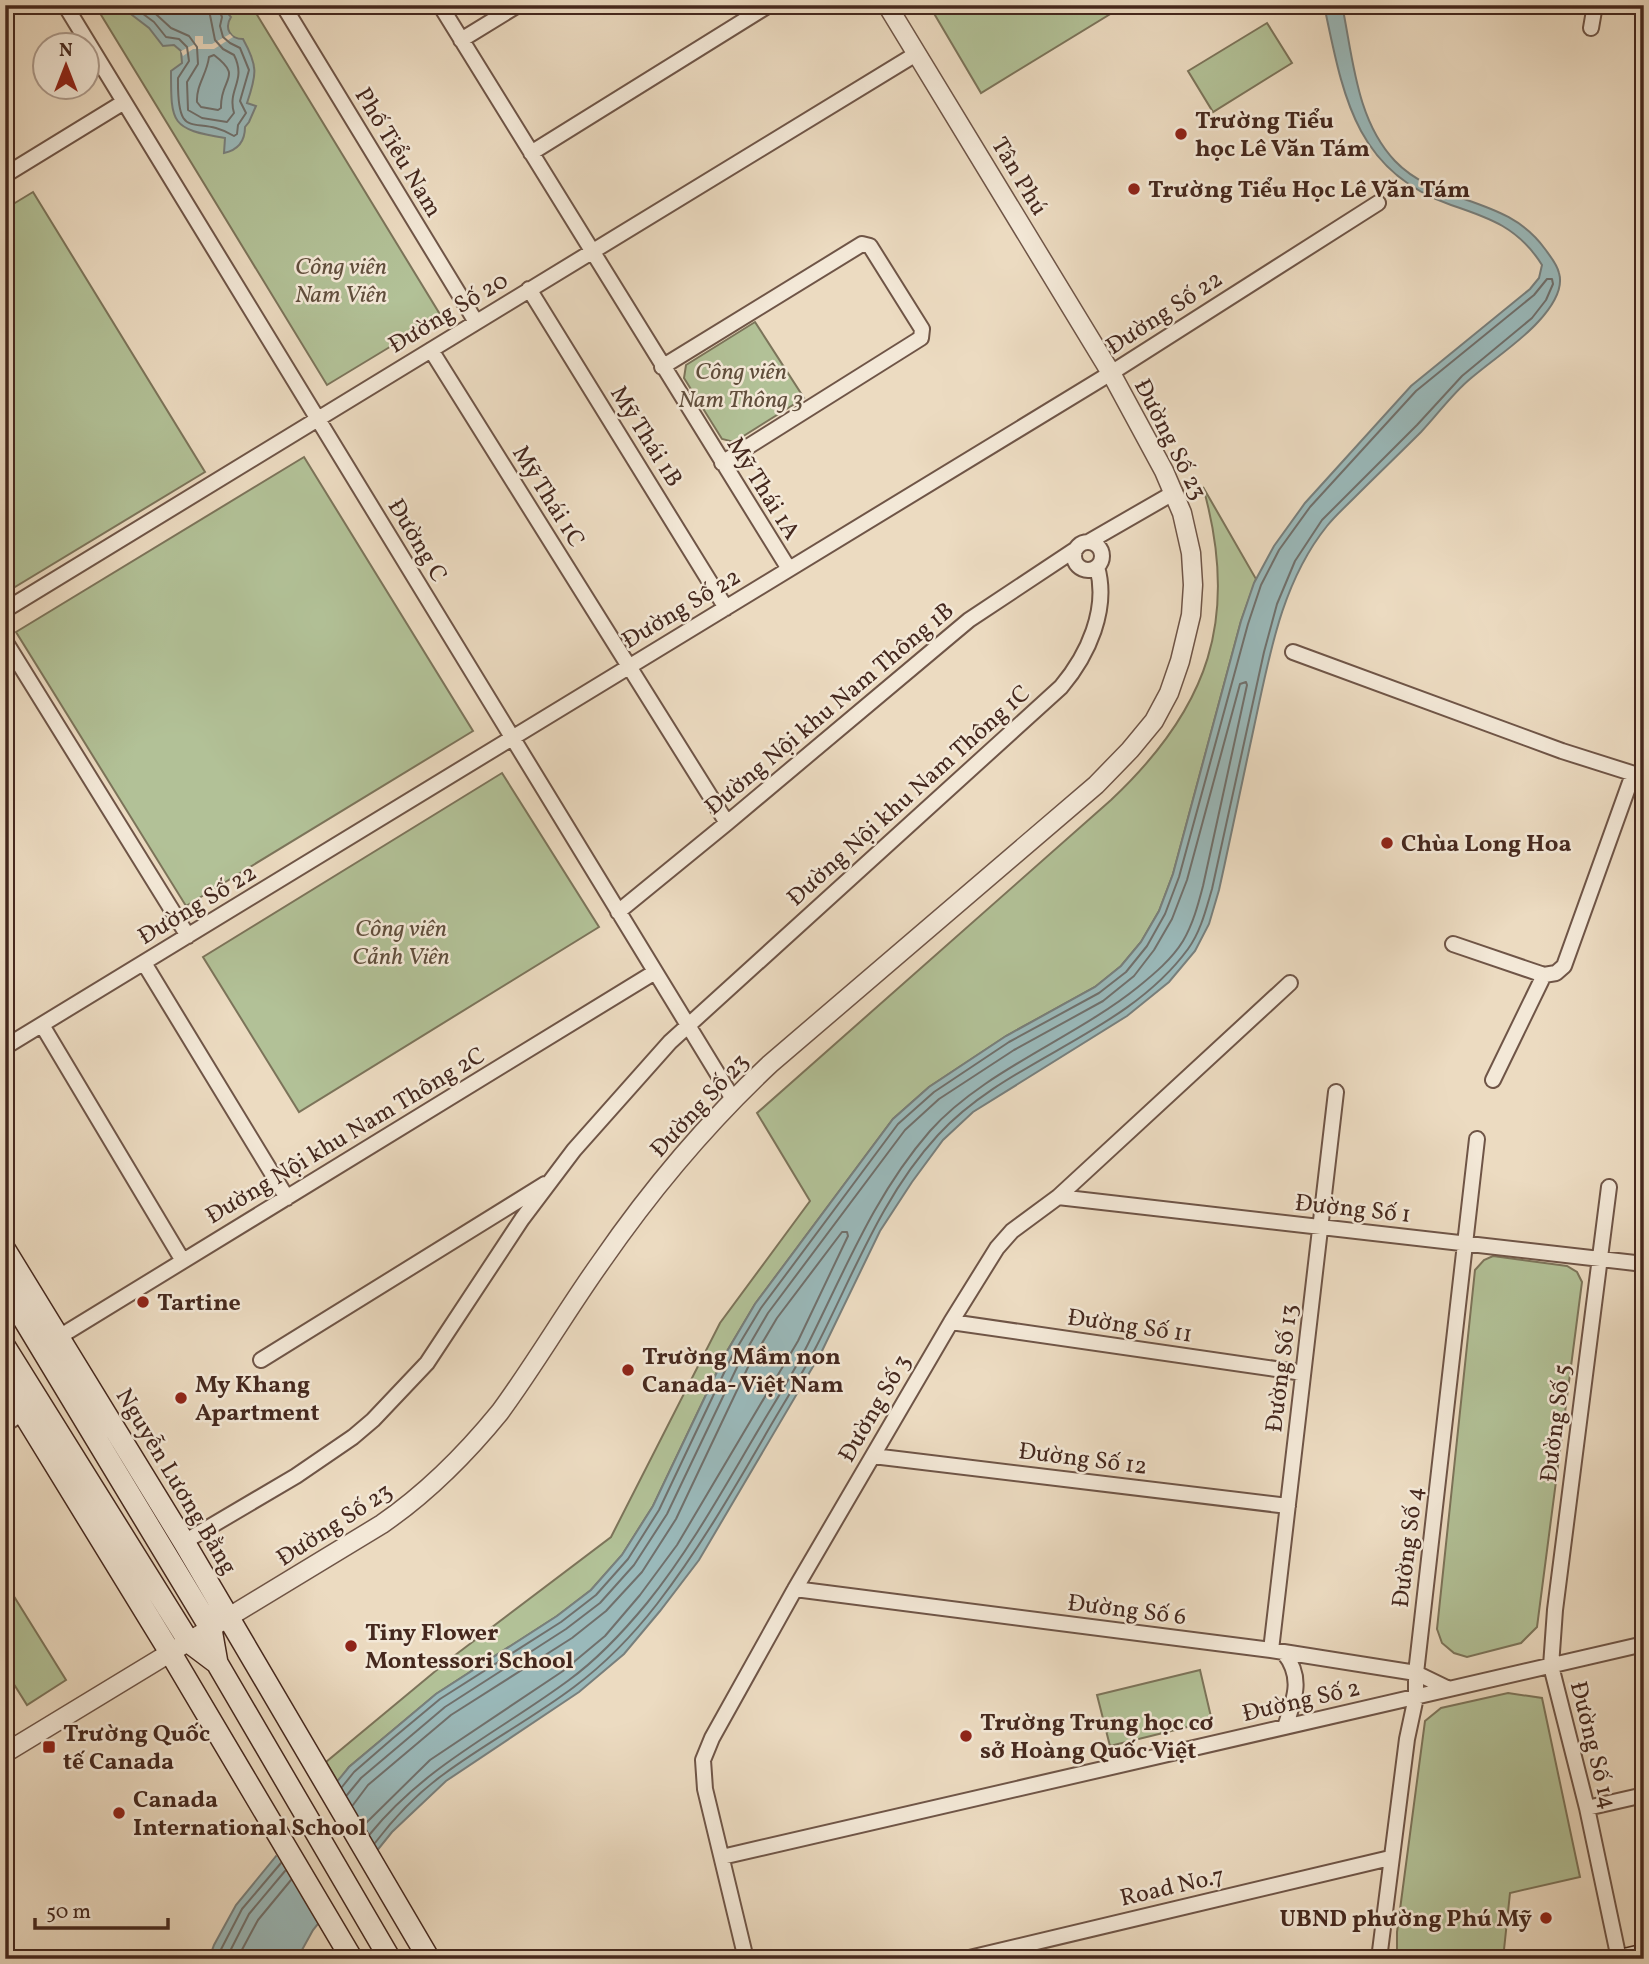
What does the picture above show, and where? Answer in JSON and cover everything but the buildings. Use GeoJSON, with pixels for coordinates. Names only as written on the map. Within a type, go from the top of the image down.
{"type":"FeatureCollection","features":[{"type":"Feature","properties":{"kind":"main road","name":"Nguyễn Lương Bằng"},"geometry":{"type":"LineString","coordinates":[[5,1250],[184,1542],[429,1959]]}},
{"type":"Feature","properties":{"kind":"main road","name":"Nguyễn Lương Bằng"},"geometry":{"type":"LineString","coordinates":[[5,1288],[211,1629],[217,1663],[390,1959]]}},
{"type":"Feature","properties":{"kind":"main road","name":"Nguyễn Lương Bằng"},"geometry":{"type":"LineString","coordinates":[[5,1347],[23,1413]]}},
{"type":"Feature","properties":{"kind":"main road","name":"Nguyễn Lương Bằng"},"geometry":{"type":"LineString","coordinates":[[5,1382],[179,1647],[244,1775],[347,1951]]}},
{"type":"Feature","properties":{"kind":"main road","name":"Nguyễn Lương Bằng"},"geometry":{"type":"LineString","coordinates":[[179,1647],[217,1663]]}},
{"type":"Feature","properties":{"kind":"main road"},"geometry":{"type":"LineString","coordinates":[[1627,1959],[1644,1955]]}},
{"type":"Feature","properties":{"kind":"street","name":"Đường C"},"geometry":{"type":"LineString","coordinates":[[65,5],[733,1099]]}},
{"type":"Feature","properties":{"kind":"street","name":"Phố Tiểu Nam"},"geometry":{"type":"LineString","coordinates":[[283,5],[476,322]]}},
{"type":"Feature","properties":{"kind":"street","name":"Mỹ Thái 1A"},"geometry":{"type":"LineString","coordinates":[[440,5],[789,569]]}},
{"type":"Feature","properties":{"kind":"street"},"geometry":{"type":"LineString","coordinates":[[461,40],[518,5]]}},
{"type":"Feature","properties":{"kind":"street"},"geometry":{"type":"LineString","coordinates":[[531,153],[769,5]]}},
{"type":"Feature","properties":{"kind":"street","name":"Tân Phú"},"geometry":{"type":"LineString","coordinates":[[887,5],[1111,373]]}},
{"type":"Feature","properties":{"kind":"street"},"geometry":{"type":"LineString","coordinates":[[1591,28],[1595,5]]}},
{"type":"Feature","properties":{"kind":"street","name":"Đường Số 20"},"geometry":{"type":"LineString","coordinates":[[5,610],[916,54]]}},
{"type":"Feature","properties":{"kind":"street"},"geometry":{"type":"LineString","coordinates":[[8,168],[124,102]]}},
{"type":"Feature","properties":{"kind":"street","name":"Đường Số 22"},"geometry":{"type":"LineString","coordinates":[[5,1047],[1111,373],[1378,203]]}},
{"type":"Feature","properties":{"kind":"street"},"geometry":{"type":"LineString","coordinates":[[662,367],[862,244],[870,246],[916,319],[922,330],[921,338],[722,463]]}},
{"type":"Feature","properties":{"kind":"street","name":"Mỹ Thái 1B"},"geometry":{"type":"LineString","coordinates":[[529,289],[726,607]]}},
{"type":"Feature","properties":{"kind":"street","name":"Mỹ Thái 1C"},"geometry":{"type":"LineString","coordinates":[[430,350],[727,823]]}},
{"type":"Feature","properties":{"kind":"street","name":"Đường Số 23"},"geometry":{"type":"LineString","coordinates":[[5,1753],[382,1524],[433,1485],[464,1453],[520,1384],[620,1234],[733,1099],[770,1064],[1096,785],[1154,721],[1169,693],[1180,662],[1192,599],[1193,569],[1189,542],[1175,492],[1111,373]]}},
{"type":"Feature","properties":{"kind":"street"},"geometry":{"type":"LineString","coordinates":[[1090,541],[1102,552],[1102,561],[1097,567],[1086,570],[1078,566],[1074,558],[1076,548],[1175,492]]}},
{"type":"Feature","properties":{"kind":"street","name":"Đường Nội khu Nam Thông 1B"},"geometry":{"type":"LineString","coordinates":[[618,912],[969,620],[1076,548]]}},
{"type":"Feature","properties":{"kind":"street","name":"Đường Nội khu Nam Thông 1C"},"geometry":{"type":"LineString","coordinates":[[184,1542],[327,1455],[353,1437],[392,1402],[427,1363],[522,1219],[551,1180],[601,1117],[687,1024],[1061,687],[1082,659],[1093,632],[1100,596],[1097,567]]}},
{"type":"Feature","properties":{"kind":"street"},"geometry":{"type":"LineString","coordinates":[[5,641],[188,936]]}},
{"type":"Feature","properties":{"kind":"street"},"geometry":{"type":"LineString","coordinates":[[1293,652],[1413,698],[1638,775],[1564,966],[1556,973],[1544,975],[1454,944]]}},
{"type":"Feature","properties":{"kind":"street"},"geometry":{"type":"LineString","coordinates":[[144,963],[286,1198]]}},
{"type":"Feature","properties":{"kind":"street","name":"Đường Nội khu Nam Thông 2C"},"geometry":{"type":"LineString","coordinates":[[59,1337],[655,972]]}},
{"type":"Feature","properties":{"kind":"street"},"geometry":{"type":"LineString","coordinates":[[1493,1080],[1544,975]]}},
{"type":"Feature","properties":{"kind":"street","name":"Đường Số 3"},"geometry":{"type":"LineString","coordinates":[[746,1959],[705,1789],[703,1760],[712,1738],[795,1589],[997,1248],[1012,1231],[1058,1197],[1290,984]]}},
{"type":"Feature","properties":{"kind":"street"},"geometry":{"type":"LineString","coordinates":[[42,1025],[183,1261]]}},
{"type":"Feature","properties":{"kind":"street","name":"Đường Số 13"},"geometry":{"type":"LineString","coordinates":[[1277,1652],[1287,1506],[1336,1092]]}},
{"type":"Feature","properties":{"kind":"street","name":"Đường Số 4"},"geometry":{"type":"LineString","coordinates":[[1379,1959],[1390,1858],[1407,1739],[1416,1697],[1416,1672],[1476,1139]]}},
{"type":"Feature","properties":{"kind":"street"},"geometry":{"type":"LineString","coordinates":[[261,1360],[551,1180]]}},
{"type":"Feature","properties":{"kind":"street","name":"Đường Số 5"},"geometry":{"type":"LineString","coordinates":[[1551,1666],[1555,1610],[1609,1187]]}},
{"type":"Feature","properties":{"kind":"street","name":"Đường Số 1"},"geometry":{"type":"LineString","coordinates":[[1058,1197],[1644,1264]]}},
{"type":"Feature","properties":{"kind":"street","name":"Đường Số 11"},"geometry":{"type":"LineString","coordinates":[[951,1322],[1303,1373]]}},
{"type":"Feature","properties":{"kind":"street","name":"Đường Số 12"},"geometry":{"type":"LineString","coordinates":[[873,1456],[1287,1506]]}},
{"type":"Feature","properties":{"kind":"street","name":"Đường Số 6"},"geometry":{"type":"LineString","coordinates":[[795,1589],[1416,1672],[1449,1689]]}},
{"type":"Feature","properties":{"kind":"street","name":"Đường Số 2"},"geometry":{"type":"LineString","coordinates":[[722,1857],[1644,1644]]}},
{"type":"Feature","properties":{"kind":"street"},"geometry":{"type":"LineString","coordinates":[[1277,1652],[1292,1664],[1296,1675],[1297,1691],[1285,1727]]}},
{"type":"Feature","properties":{"kind":"street","name":"Đường Số 14"},"geometry":{"type":"LineString","coordinates":[[1551,1666],[1587,1808],[1619,1959]]}},
{"type":"Feature","properties":{"kind":"street"},"geometry":{"type":"LineString","coordinates":[[1587,1808],[1644,1795]]}},
{"type":"Feature","properties":{"kind":"street","name":"Road No.7"},"geometry":{"type":"LineString","coordinates":[[965,1959],[1390,1858]]}},
{"type":"Feature","properties":{"kind":"green space","name":"Công viên Nam Viên"},"geometry":{"type":"Polygon","coordinates":[[[95,5],[251,5],[441,316],[327,385],[95,5]]]}},
{"type":"Feature","properties":{"kind":"green space"},"geometry":{"type":"Polygon","coordinates":[[[929,5],[1125,5],[981,93],[929,5]]]}},
{"type":"Feature","properties":{"kind":"green space"},"geometry":{"type":"Polygon","coordinates":[[[1267,23],[1292,63],[1213,112],[1188,71],[1267,23]]]}},
{"type":"Feature","properties":{"kind":"green space"},"geometry":{"type":"Polygon","coordinates":[[[33,192],[205,472],[5,593],[5,209],[33,192]]]}},
{"type":"Feature","properties":{"kind":"green space","name":"Công viên Nam Thông 3"},"geometry":{"type":"Polygon","coordinates":[[[755,322],[804,398],[734,442],[722,439],[684,378],[686,365],[755,322]]]}},
{"type":"Feature","properties":{"kind":"green space"},"geometry":{"type":"Polygon","coordinates":[[[304,457],[473,731],[186,906],[16,632],[304,457]]]}},
{"type":"Feature","properties":{"kind":"green space"},"geometry":{"type":"Polygon","coordinates":[[[1203,487],[1256,579],[1241,621],[1173,874],[1159,911],[1141,942],[1121,966],[1095,987],[1006,1036],[929,1087],[893,1119],[755,1304],[726,1353],[653,1506],[622,1555],[591,1590],[557,1616],[436,1694],[349,1767],[338,1782],[326,1762],[450,1659],[611,1537],[720,1323],[810,1201],[757,1113],[1111,800],[1145,766],[1172,731],[1193,695],[1208,658],[1216,619],[1218,578],[1214,534],[1203,487]]]}},
{"type":"Feature","properties":{"kind":"green space","name":"Công viên Cảnh Viên"},"geometry":{"type":"Polygon","coordinates":[[[502,773],[599,927],[299,1112],[203,957],[502,773]]]}},
{"type":"Feature","properties":{"kind":"green space"},"geometry":{"type":"Polygon","coordinates":[[[1493,1256],[1567,1266],[1577,1272],[1582,1282],[1537,1627],[1521,1643],[1467,1657],[1454,1653],[1442,1643],[1437,1629],[1475,1270],[1484,1260],[1493,1256]]]}},
{"type":"Feature","properties":{"kind":"green space"},"geometry":{"type":"Polygon","coordinates":[[[5,1582],[66,1680],[27,1705],[5,1670],[5,1582]]]}},
{"type":"Feature","properties":{"kind":"green space"},"geometry":{"type":"Polygon","coordinates":[[[1200,1670],[1212,1721],[1110,1746],[1097,1695],[1200,1670]]]}},
{"type":"Feature","properties":{"kind":"green space"},"geometry":{"type":"Polygon","coordinates":[[[1508,1693],[1542,1698],[1580,1877],[1510,1893],[1503,1959],[1397,1959],[1397,1932],[1425,1721],[1441,1708],[1508,1693]]]}},
{"type":"Feature","properties":{"kind":"water"},"geometry":{"type":"Polygon","coordinates":[[[119,5],[221,5],[231,17],[228,29],[235,37],[243,39],[253,63],[253,85],[247,103],[256,106],[245,127],[244,137],[237,147],[224,153],[225,138],[194,131],[178,121],[172,103],[171,71],[182,63],[181,51],[174,45],[163,46],[149,28],[119,5]]]}},
{"type":"Feature","properties":{"kind":"water"},"geometry":{"type":"Polygon","coordinates":[[[1324,5],[1342,5],[1353,66],[1364,107],[1382,145],[1395,161],[1431,186],[1512,219],[1545,249],[1555,263],[1560,286],[1551,305],[1531,330],[1463,385],[1421,432],[1333,519],[1311,548],[1298,572],[1279,622],[1265,674],[1219,890],[1209,924],[1195,951],[1169,982],[1127,1016],[973,1112],[943,1140],[880,1231],[821,1353],[699,1560],[624,1654],[579,1692],[446,1781],[392,1832],[313,1930],[297,1959],[209,1959],[236,1905],[349,1767],[436,1694],[557,1616],[591,1590],[622,1555],[653,1506],[726,1353],[755,1304],[893,1119],[929,1087],[1006,1036],[1095,987],[1121,966],[1141,942],[1159,911],[1173,874],[1241,621],[1254,583],[1274,546],[1305,503],[1411,386],[1530,289],[1539,278],[1542,265],[1524,242],[1513,233],[1491,220],[1418,190],[1393,172],[1373,150],[1358,126],[1347,98],[1324,5]]]}},
{"type":"Feature","properties":{"kind":"pier"},"geometry":{"type":"Polygon","coordinates":[[[230,34],[233,37],[214,49],[193,49],[183,56],[181,51],[195,44],[195,36],[203,36],[203,44],[212,44],[230,34]]]}},
{"type":"Feature","properties":{"kind":"pier"},"geometry":{"type":"Polygon","coordinates":[[[336,1778],[380,1853],[320,1927],[275,1853],[336,1778]]]}},
{"type":"Feature","properties":{"kind":"place","name":"Trường Tiểu học Lê Văn Tám"},"geometry":{"type":"Point","coordinates":[1181,134]}},
{"type":"Feature","properties":{"kind":"place","name":"Trường Tiểu Học Lê Văn Tám"},"geometry":{"type":"Point","coordinates":[1134,189]}},
{"type":"Feature","properties":{"kind":"place","name":"Chùa Long Hoa"},"geometry":{"type":"Point","coordinates":[1387,843]}},
{"type":"Feature","properties":{"kind":"place","name":"Tartine"},"geometry":{"type":"Point","coordinates":[143,1302]}},
{"type":"Feature","properties":{"kind":"place","name":"Trường Mầm non Canada- Việt Nam"},"geometry":{"type":"Point","coordinates":[628,1370]}},
{"type":"Feature","properties":{"kind":"place","name":"My Khang Apartment"},"geometry":{"type":"Point","coordinates":[181,1398]}},
{"type":"Feature","properties":{"kind":"place","name":"Tiny Flower Montessori School"},"geometry":{"type":"Point","coordinates":[351,1646]}},
{"type":"Feature","properties":{"kind":"place","name":"Trường Trung học cơ sở Hoàng Quốc Việt"},"geometry":{"type":"Point","coordinates":[966,1736]}},
{"type":"Feature","properties":{"kind":"place","name":"Trường Quốc tế Canada"},"geometry":{"type":"Point","coordinates":[49,1747]}},
{"type":"Feature","properties":{"kind":"place","name":"Canada International School"},"geometry":{"type":"Point","coordinates":[119,1813]}},
{"type":"Feature","properties":{"kind":"place","name":"UBND phường Phú Mỹ"},"geometry":{"type":"Point","coordinates":[1546,1918]}}]}
